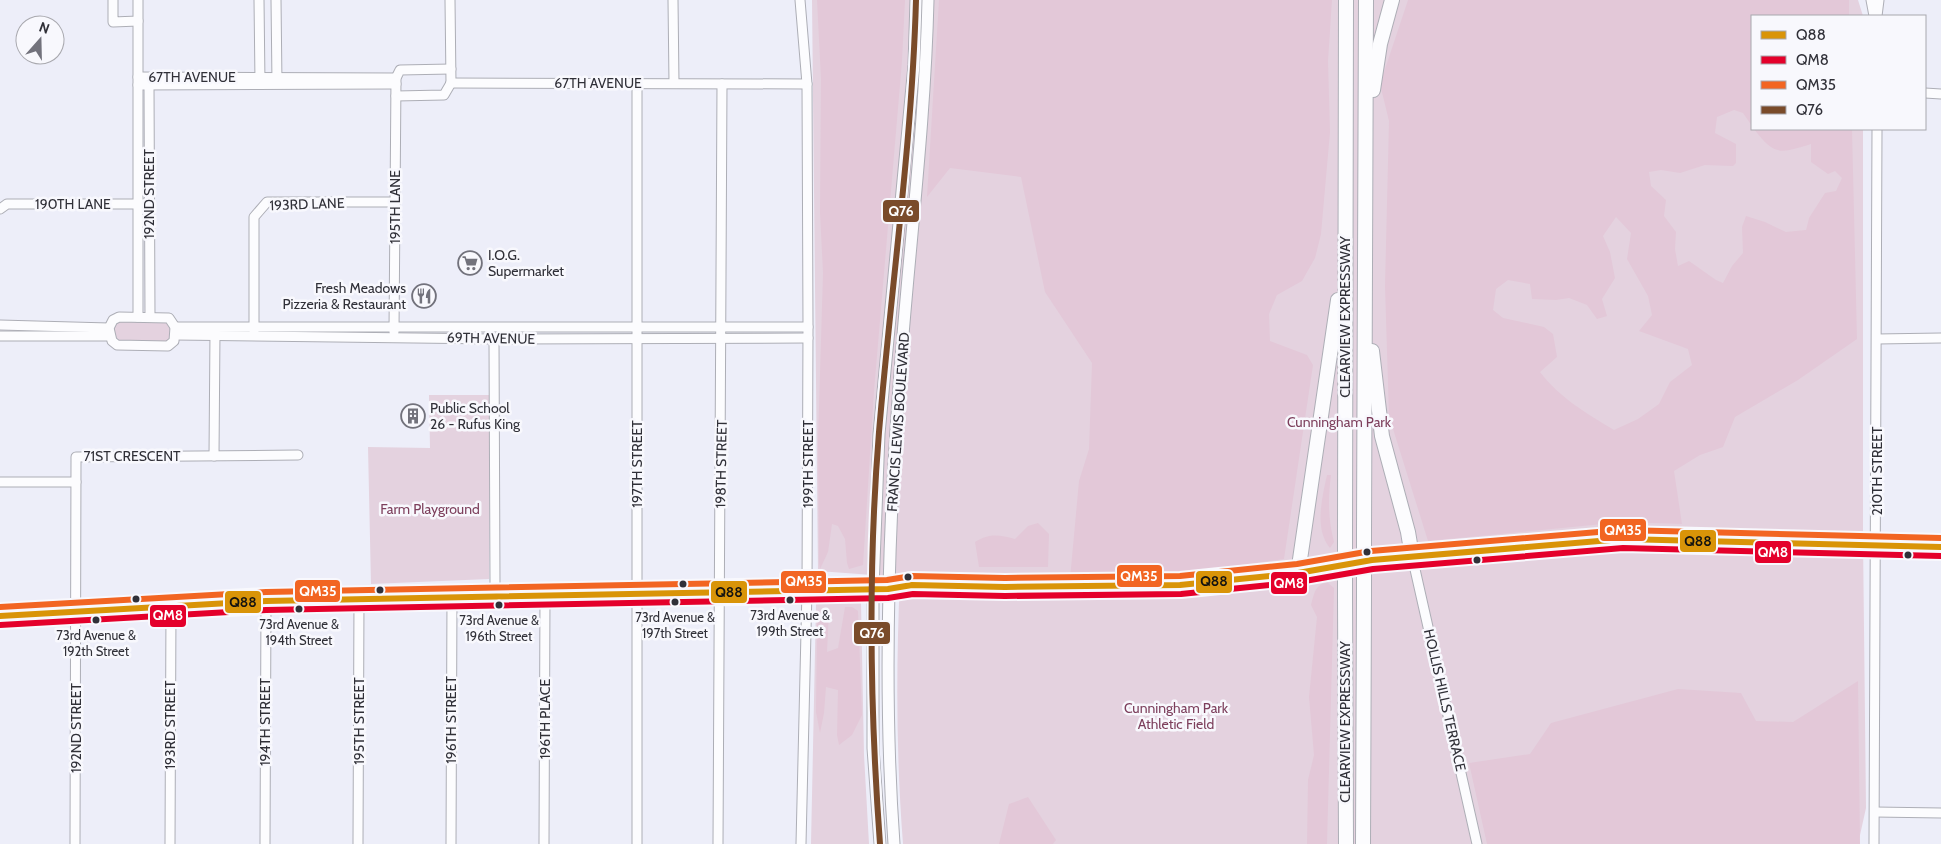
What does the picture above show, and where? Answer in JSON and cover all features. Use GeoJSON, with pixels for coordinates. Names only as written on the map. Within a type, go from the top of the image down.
{"type":"FeatureCollection","features":[{"type":"Feature","properties":{"kind":"highway"},"geometry":{"type":"LineString","coordinates":[[1341,0],[1346,56]]}},
{"type":"Feature","properties":{"kind":"highway","name":"CLEARVIEW EXPRESSWAY"},"geometry":{"type":"LineString","coordinates":[[1346,0],[1344,596],[1346,844]]}},
{"type":"Feature","properties":{"kind":"highway","name":"CLEARVIEW EXPRESSWAY"},"geometry":{"type":"LineString","coordinates":[[1363,844],[1366,0]]}},
{"type":"Feature","properties":{"kind":"highway"},"geometry":{"type":"LineString","coordinates":[[1365,173],[1378,55],[1392,0]]}},
{"type":"Feature","properties":{"kind":"highway"},"geometry":{"type":"LineString","coordinates":[[1298,572],[1345,242]]}},
{"type":"Feature","properties":{"kind":"highway"},"geometry":{"type":"LineString","coordinates":[[1365,268],[1380,421],[1389,466],[1408,532],[1412,556]]}},
{"type":"Feature","properties":{"kind":"highway"},"geometry":{"type":"LineString","coordinates":[[1338,844],[1344,725]]}},
{"type":"Feature","properties":{"kind":"main road","name":"FRANCIS LEWIS BOULEVARD"},"geometry":{"type":"LineString","coordinates":[[880,844],[873,748],[874,588],[879,434],[914,66],[916,0]]}},
{"type":"Feature","properties":{"kind":"main road","name":"FRANCIS LEWIS BOULEVARD"},"geometry":{"type":"LineString","coordinates":[[894,844],[888,740],[888,589],[899,386],[926,72],[928,0]]}},
{"type":"Feature","properties":{"kind":"street"},"geometry":{"type":"LineString","coordinates":[[113,0],[113,22],[138,21]]}},
{"type":"Feature","properties":{"kind":"street","name":"192ND STREET"},"geometry":{"type":"LineString","coordinates":[[138,0],[138,317]]}},
{"type":"Feature","properties":{"kind":"street"},"geometry":{"type":"LineString","coordinates":[[259,0],[260,82]]}},
{"type":"Feature","properties":{"kind":"street"},"geometry":{"type":"LineString","coordinates":[[276,0],[277,82]]}},
{"type":"Feature","properties":{"kind":"street"},"geometry":{"type":"LineString","coordinates":[[396,96],[444,95],[451,83],[450,0]]}},
{"type":"Feature","properties":{"kind":"street"},"geometry":{"type":"LineString","coordinates":[[673,0],[674,83]]}},
{"type":"Feature","properties":{"kind":"street","name":"199TH STREET"},"geometry":{"type":"LineString","coordinates":[[800,0],[808,84],[807,589],[801,844]]}},
{"type":"Feature","properties":{"kind":"street"},"geometry":{"type":"LineString","coordinates":[[1871,0],[1875,15]]}},
{"type":"Feature","properties":{"kind":"street"},"geometry":{"type":"LineString","coordinates":[[1875,15],[1879,0]]}},
{"type":"Feature","properties":{"kind":"street","name":"67TH AVENUE"},"geometry":{"type":"LineString","coordinates":[[138,81],[396,81],[400,70],[450,69]]}},
{"type":"Feature","properties":{"kind":"street"},"geometry":{"type":"LineString","coordinates":[[138,81],[148,86]]}},
{"type":"Feature","properties":{"kind":"street","name":"195TH LANE"},"geometry":{"type":"LineString","coordinates":[[394,337],[396,81]]}},
{"type":"Feature","properties":{"kind":"street","name":"67TH AVENUE"},"geometry":{"type":"LineString","coordinates":[[148,86],[260,82]]}},
{"type":"Feature","properties":{"kind":"street","name":"67TH AVENUE"},"geometry":{"type":"LineString","coordinates":[[451,83],[808,84]]}},
{"type":"Feature","properties":{"kind":"street","name":"197TH STREET"},"geometry":{"type":"LineString","coordinates":[[637,83],[637,844]]}},
{"type":"Feature","properties":{"kind":"street","name":"198TH STREET"},"geometry":{"type":"LineString","coordinates":[[718,844],[722,84]]}},
{"type":"Feature","properties":{"kind":"street","name":"192ND STREET"},"geometry":{"type":"LineString","coordinates":[[148,86],[150,317]]}},
{"type":"Feature","properties":{"kind":"street"},"geometry":{"type":"LineString","coordinates":[[1926,94],[1941,94]]}},
{"type":"Feature","properties":{"kind":"street","name":"210TH STREET"},"geometry":{"type":"LineString","coordinates":[[1874,844],[1876,812],[1877,130]]}},
{"type":"Feature","properties":{"kind":"street","name":"193RD LANE"},"geometry":{"type":"LineString","coordinates":[[254,331],[254,217],[260,208],[267,202],[395,202]]}},
{"type":"Feature","properties":{"kind":"street","name":"190TH LANE"},"geometry":{"type":"LineString","coordinates":[[0,209],[7,204],[149,204]]}},
{"type":"Feature","properties":{"kind":"street","name":"69TH AVENUE"},"geometry":{"type":"LineString","coordinates":[[119,317],[150,317],[169,318],[175,331],[174,341],[168,346],[121,346],[112,341],[109,332],[113,320],[119,317]]}},
{"type":"Feature","properties":{"kind":"street","name":"69TH AVENUE"},"geometry":{"type":"LineString","coordinates":[[0,325],[109,332]]}},
{"type":"Feature","properties":{"kind":"street"},"geometry":{"type":"LineString","coordinates":[[214,456],[215,326]]}},
{"type":"Feature","properties":{"kind":"street","name":"69TH AVENUE"},"geometry":{"type":"LineString","coordinates":[[175,331],[215,326],[254,331],[394,337],[636,339],[808,327]]}},
{"type":"Feature","properties":{"kind":"street","name":"69TH AVENUE"},"geometry":{"type":"LineString","coordinates":[[175,331],[214,336],[254,331],[394,327],[636,328],[808,338]]}},
{"type":"Feature","properties":{"kind":"street","name":"69TH AVENUE"},"geometry":{"type":"LineString","coordinates":[[0,336],[109,332]]}},
{"type":"Feature","properties":{"kind":"street"},"geometry":{"type":"LineString","coordinates":[[1877,339],[1941,338]]}},
{"type":"Feature","properties":{"kind":"street"},"geometry":{"type":"LineString","coordinates":[[494,339],[495,584]]}},
{"type":"Feature","properties":{"kind":"street","name":"71ST CRESCENT"},"geometry":{"type":"LineString","coordinates":[[76,611],[76,456],[298,455]]}},
{"type":"Feature","properties":{"kind":"street","name":"71ST CRESCENT"},"geometry":{"type":"LineString","coordinates":[[0,482],[76,482]]}},
{"type":"Feature","properties":{"kind":"street"},"geometry":{"type":"LineString","coordinates":[[0,616],[266,600],[719,590],[888,589],[912,586],[1180,585],[1298,572],[1372,560],[1623,539],[1941,548]]}},
{"type":"Feature","properties":{"kind":"street","name":"HOLLIS HILLS TERRACE"},"geometry":{"type":"LineString","coordinates":[[1412,556],[1477,844]]}},
{"type":"Feature","properties":{"kind":"street","name":"196TH PLACE"},"geometry":{"type":"LineString","coordinates":[[544,844],[545,594]]}},
{"type":"Feature","properties":{"kind":"street","name":"196TH STREET"},"geometry":{"type":"LineString","coordinates":[[451,844],[452,596]]}},
{"type":"Feature","properties":{"kind":"street","name":"195TH STREET"},"geometry":{"type":"LineString","coordinates":[[358,844],[359,598]]}},
{"type":"Feature","properties":{"kind":"street","name":"194TH STREET"},"geometry":{"type":"LineString","coordinates":[[265,844],[266,600]]}},
{"type":"Feature","properties":{"kind":"street","name":"193RD STREET"},"geometry":{"type":"LineString","coordinates":[[170,844],[171,606]]}},
{"type":"Feature","properties":{"kind":"street","name":"192ND STREET"},"geometry":{"type":"LineString","coordinates":[[75,844],[76,611]]}},
{"type":"Feature","properties":{"kind":"street"},"geometry":{"type":"LineString","coordinates":[[1876,812],[1941,813]]}},
{"type":"Feature","properties":{"kind":"green space","name":"Cunningham Park"},"geometry":{"type":"Polygon","coordinates":[[[812,0],[1858,0],[1863,15],[1751,15],[1751,130],[1863,130],[1863,539],[1866,808],[1858,844],[903,844],[897,711],[900,577],[818,571],[812,0]]]}},
{"type":"Feature","properties":{"kind":"green space"},"geometry":{"type":"Polygon","coordinates":[[[119,320],[164,321],[171,326],[171,336],[168,341],[120,341],[114,336],[114,326],[119,320]]]}},
{"type":"Feature","properties":{"kind":"green space","name":"Farm Playground"},"geometry":{"type":"Polygon","coordinates":[[[429,395],[490,395],[489,579],[371,584],[368,447],[430,448],[429,395]]]}},
{"type":"Feature","properties":{"kind":"green space"},"geometry":{"type":"Polygon","coordinates":[[[861,602],[864,755],[869,844],[811,844],[816,604],[861,602]]]}},
{"type":"Feature","properties":{"kind":"shaded area"},"geometry":{"type":"Polygon","coordinates":[[[817,0],[905,0],[902,61],[874,391],[863,565],[849,569],[845,539],[838,526],[832,524],[828,552],[820,569],[819,563],[818,441],[823,273],[820,212],[821,79],[817,0]]]}},
{"type":"Feature","properties":{"kind":"shaded area"},"geometry":{"type":"Polygon","coordinates":[[[939,0],[1332,0],[1328,61],[1330,132],[1321,234],[1315,258],[1302,281],[1277,295],[1269,314],[1270,341],[1307,355],[1313,365],[1284,559],[1182,573],[1070,579],[1079,481],[1089,449],[1092,363],[1045,292],[1021,177],[950,168],[927,197],[939,0]]]}},
{"type":"Feature","properties":{"kind":"shaded area"},"geometry":{"type":"Polygon","coordinates":[[[1408,0],[1849,0],[1849,15],[1751,15],[1751,125],[1743,113],[1734,110],[1717,117],[1715,133],[1736,144],[1736,163],[1733,166],[1705,165],[1680,173],[1661,170],[1649,172],[1651,186],[1666,200],[1664,216],[1676,232],[1675,249],[1678,266],[1689,261],[1723,283],[1732,266],[1743,253],[1742,227],[1746,216],[1786,232],[1806,230],[1809,218],[1825,193],[1836,191],[1842,178],[1835,171],[1828,174],[1811,162],[1811,144],[1785,151],[1779,150],[1768,144],[1755,130],[1852,130],[1857,339],[1798,380],[1735,417],[1723,447],[1700,455],[1674,471],[1682,524],[1623,522],[1428,541],[1389,416],[1385,286],[1389,121],[1380,84],[1408,0]],[[1616,217],[1603,236],[1610,252],[1615,278],[1602,299],[1607,316],[1597,319],[1587,305],[1569,298],[1556,300],[1532,299],[1530,284],[1508,280],[1496,289],[1493,310],[1503,318],[1544,327],[1553,334],[1557,357],[1540,372],[1556,390],[1614,430],[1638,419],[1659,404],[1670,382],[1692,365],[1688,349],[1639,331],[1652,315],[1648,296],[1627,259],[1631,233],[1616,217]]]}},
{"type":"Feature","properties":{"kind":"shaded area"},"geometry":{"type":"Polygon","coordinates":[[[1327,475],[1331,475],[1329,508],[1334,542],[1330,548],[1322,532],[1321,523],[1327,475]]]}},
{"type":"Feature","properties":{"kind":"shaded area"},"geometry":{"type":"Polygon","coordinates":[[[1038,523],[1049,534],[1048,567],[979,567],[975,542],[985,537],[995,536],[1015,539],[1028,526],[1038,523]]]}},
{"type":"Feature","properties":{"kind":"shaded area"},"geometry":{"type":"Polygon","coordinates":[[[1327,582],[1334,588],[1327,844],[1307,844],[1308,780],[1314,755],[1309,697],[1317,617],[1311,605],[1317,588],[1327,582]]]}},
{"type":"Feature","properties":{"kind":"shaded area"},"geometry":{"type":"Polygon","coordinates":[[[845,607],[852,607],[858,611],[862,715],[852,735],[839,745],[837,735],[838,690],[826,687],[820,733],[816,712],[817,624],[820,612],[829,611],[827,652],[838,648],[845,607]]]}},
{"type":"Feature","properties":{"kind":"shaded area"},"geometry":{"type":"Polygon","coordinates":[[[1858,681],[1860,844],[1487,844],[1469,763],[1530,754],[1551,723],[1678,689],[1741,693],[1756,721],[1793,722],[1858,681]]]}},
{"type":"Feature","properties":{"kind":"shaded area"},"geometry":{"type":"Polygon","coordinates":[[[1028,797],[1056,840],[1053,844],[999,844],[1009,804],[1028,797]]]}},
{"type":"Feature","properties":{"kind":"transit line","name":"Q76"},"geometry":{"type":"LineString","coordinates":[[880,844],[872,690],[872,586],[875,483],[910,108],[916,0]]}},
{"type":"Feature","properties":{"kind":"transit line","name":"QM35"},"geometry":{"type":"LineString","coordinates":[[0,607],[266,592],[887,580],[912,576],[1005,578],[1180,576],[1297,564],[1371,551],[1622,530],[1941,538]]}},
{"type":"Feature","properties":{"kind":"transit line","name":"Q88"},"geometry":{"type":"LineString","coordinates":[[0,616],[266,601],[888,589],[912,585],[1005,587],[1180,585],[1298,573],[1372,560],[1623,539],[1941,547]]}},
{"type":"Feature","properties":{"kind":"transit line","name":"QM8"},"geometry":{"type":"LineString","coordinates":[[0,625],[266,610],[888,598],[913,594],[1005,596],[1181,594],[1299,582],[1373,569],[1623,548],[1941,556]]}},
{"type":"Feature","properties":{"kind":"place","name":"I.O.G. Supermarket"},"geometry":{"type":"Point","coordinates":[470,263]}},
{"type":"Feature","properties":{"kind":"place","name":"Fresh Meadows Pizzeria & Restaurant"},"geometry":{"type":"Point","coordinates":[424,296]}},
{"type":"Feature","properties":{"kind":"place","name":"Public School 26 - Rufus King"},"geometry":{"type":"Point","coordinates":[413,416]}},
{"type":"Feature","properties":{"kind":"place","name":"73rd Avenue & 199th Street"},"geometry":{"type":"Point","coordinates":[790,600]}},
{"type":"Feature","properties":{"kind":"place","name":"73rd Avenue & 197th Street"},"geometry":{"type":"Point","coordinates":[675,602]}},
{"type":"Feature","properties":{"kind":"place","name":"73rd Avenue & 196th Street"},"geometry":{"type":"Point","coordinates":[499,605]}},
{"type":"Feature","properties":{"kind":"place","name":"73rd Avenue & 194th Street"},"geometry":{"type":"Point","coordinates":[299,609]}},
{"type":"Feature","properties":{"kind":"place","name":"73rd Avenue & 192th Street"},"geometry":{"type":"Point","coordinates":[96,620]}},
{"type":"Feature","properties":{"kind":"park label","name":"Cunningham Park Athletic Field"},"geometry":{"type":"Point","coordinates":[1176,716]}}]}
